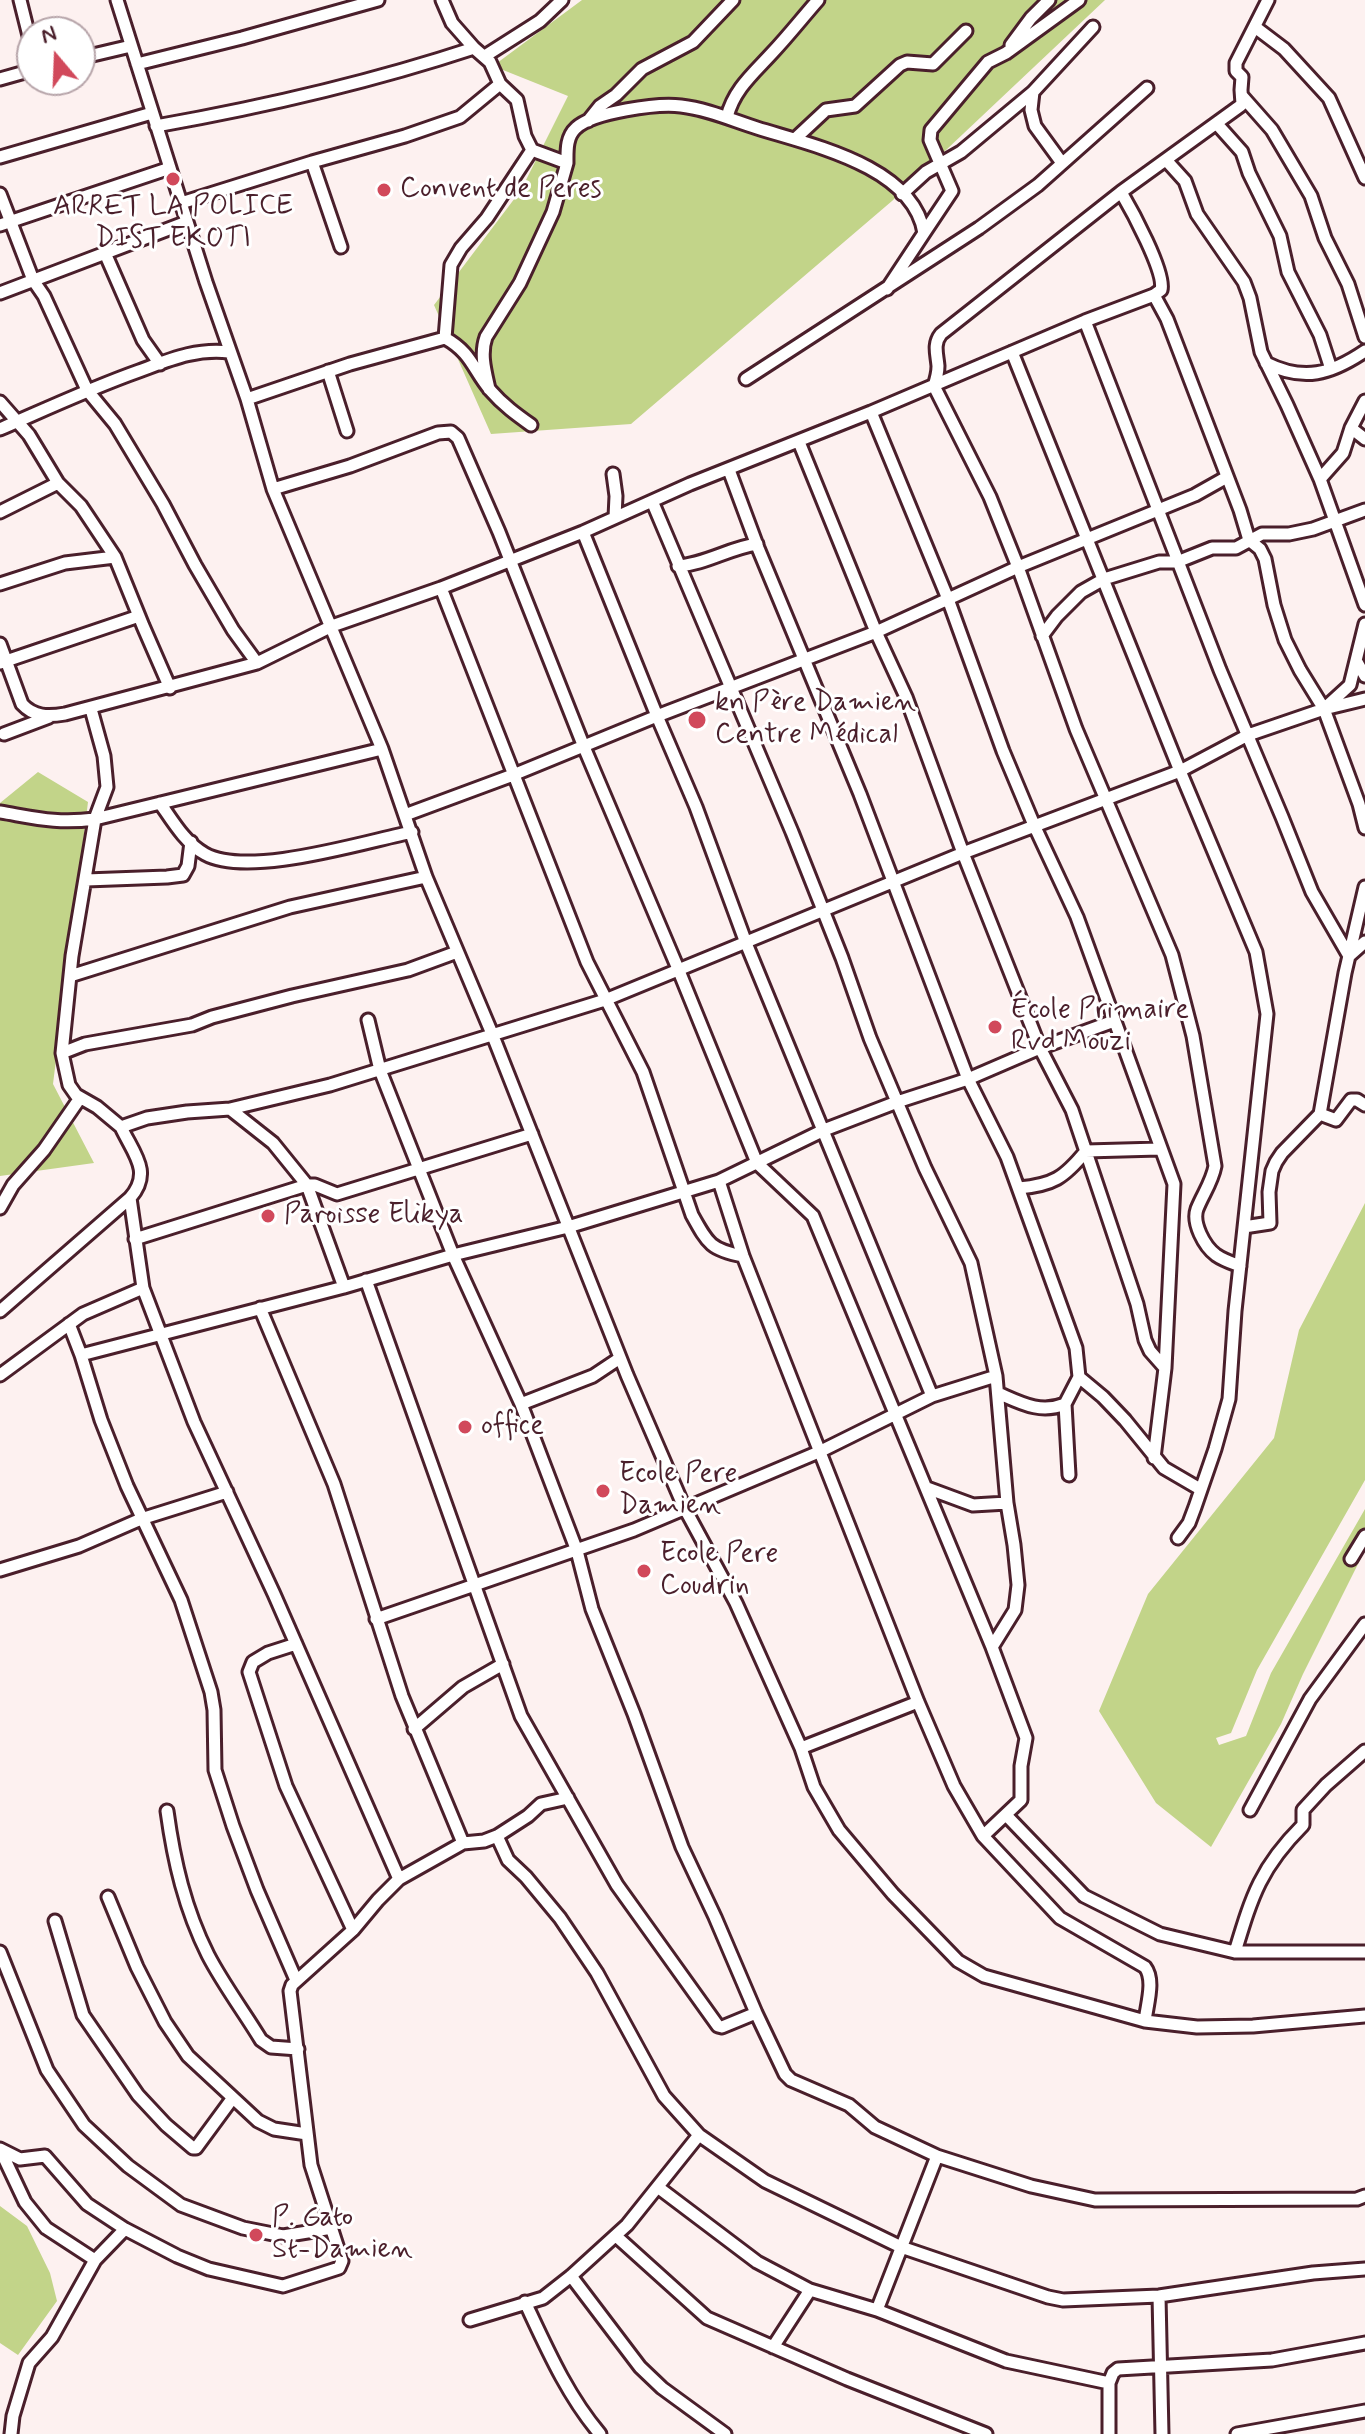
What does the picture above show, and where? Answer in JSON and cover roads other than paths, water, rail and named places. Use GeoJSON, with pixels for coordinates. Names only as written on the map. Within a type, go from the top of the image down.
{"type":"FeatureCollection","features":[{"type":"Feature","properties":{"kind":"street"},"geometry":{"type":"LineString","coordinates":[[117,0],[229,352],[247,399],[273,489],[382,749],[426,877],[493,1036],[620,1358],[684,1507],[736,1603],[801,1748],[814,1787],[839,1830],[883,1883],[958,1961],[984,1976],[1145,2021],[1197,2027],[1253,2026],[1365,2016]]}},
{"type":"Feature","properties":{"kind":"street"},"geometry":{"type":"LineString","coordinates":[[137,64],[378,0]]}},
{"type":"Feature","properties":{"kind":"street"},"geometry":{"type":"LineString","coordinates":[[442,0],[452,23],[490,62],[500,84],[517,100],[525,136],[532,150],[567,163]]}},
{"type":"Feature","properties":{"kind":"street"},"geometry":{"type":"LineString","coordinates":[[156,126],[290,98],[480,52],[540,21],[562,0]]}},
{"type":"Feature","properties":{"kind":"street"},"geometry":{"type":"LineString","coordinates":[[588,122],[592,114],[642,69],[693,42],[733,0]]}},
{"type":"Feature","properties":{"kind":"street"},"geometry":{"type":"LineString","coordinates":[[727,117],[733,99],[754,71],[818,0]]}},
{"type":"Feature","properties":{"kind":"street"},"geometry":{"type":"LineString","coordinates":[[1006,53],[1031,18],[1049,0]]}},
{"type":"Feature","properties":{"kind":"street"},"geometry":{"type":"LineString","coordinates":[[887,289],[952,191],[930,140],[931,130],[988,62],[1006,53],[1079,0]]}},
{"type":"Feature","properties":{"kind":"street"},"geometry":{"type":"LineString","coordinates":[[1240,1266],[1210,1250],[1197,1224],[1197,1209],[1213,1179],[1215,1166],[1193,1036],[1172,955],[1076,729],[990,497],[934,386],[938,367],[935,349],[941,334],[1121,192],[1242,104],[1242,77],[1236,71],[1236,63],[1268,0]]}},
{"type":"Feature","properties":{"kind":"street"},"geometry":{"type":"LineString","coordinates":[[902,194],[926,172],[961,152],[1033,92],[1093,27]]}},
{"type":"Feature","properties":{"kind":"street"},"geometry":{"type":"LineString","coordinates":[[1255,27],[1284,49],[1329,98],[1365,178]]}},
{"type":"Feature","properties":{"kind":"street"},"geometry":{"type":"LineString","coordinates":[[796,138],[826,110],[855,106],[902,63],[933,64],[966,31]]}},
{"type":"Feature","properties":{"kind":"street"},"geometry":{"type":"LineString","coordinates":[[96,54],[131,46]]}},
{"type":"Feature","properties":{"kind":"street"},"geometry":{"type":"LineString","coordinates":[[181,203],[460,117],[500,84]]}},
{"type":"Feature","properties":{"kind":"street"},"geometry":{"type":"LineString","coordinates":[[746,379],[979,228],[1038,185],[1147,88]]}},
{"type":"Feature","properties":{"kind":"street"},"geometry":{"type":"LineString","coordinates":[[1033,92],[1031,110],[1035,126],[1062,163]]}},
{"type":"Feature","properties":{"kind":"street"},"geometry":{"type":"LineString","coordinates":[[1241,96],[1272,130],[1311,196],[1325,238],[1348,284],[1365,337]]}},
{"type":"Feature","properties":{"kind":"street"},"geometry":{"type":"LineString","coordinates":[[489,389],[483,346],[520,283],[553,212],[567,163],[569,138],[576,127],[613,112],[657,105],[682,106],[727,117],[847,156],[902,194],[919,216],[924,233]]}},
{"type":"Feature","properties":{"kind":"street"},"geometry":{"type":"LineString","coordinates":[[0,157],[152,113]]}},
{"type":"Feature","properties":{"kind":"street"},"geometry":{"type":"LineString","coordinates":[[1217,124],[1242,152],[1280,236],[1288,272],[1320,335],[1331,369]]}},
{"type":"Feature","properties":{"kind":"street"},"geometry":{"type":"LineString","coordinates":[[445,338],[451,265],[532,150]]}},
{"type":"Feature","properties":{"kind":"street"},"geometry":{"type":"LineString","coordinates":[[1166,160],[1185,181],[1197,214],[1244,282],[1266,363],[1320,479],[1365,605]]}},
{"type":"Feature","properties":{"kind":"street"},"geometry":{"type":"LineString","coordinates":[[312,162],[341,247]]}},
{"type":"Feature","properties":{"kind":"street"},"geometry":{"type":"LineString","coordinates":[[5,223],[170,168]]}},
{"type":"Feature","properties":{"kind":"street"},"geometry":{"type":"LineString","coordinates":[[4,734],[49,717],[91,709],[257,663],[332,626],[441,588],[583,532],[1085,321],[1154,295],[1161,290],[1161,277],[1148,243],[1121,192]]}},
{"type":"Feature","properties":{"kind":"street"},"geometry":{"type":"LineString","coordinates":[[0,194],[5,223],[44,296],[87,390],[115,424],[233,630],[257,663]]}},
{"type":"Feature","properties":{"kind":"street"},"geometry":{"type":"LineString","coordinates":[[0,293],[187,222]]}},
{"type":"Feature","properties":{"kind":"street"},"geometry":{"type":"LineString","coordinates":[[105,253],[143,340],[160,364]]}},
{"type":"Feature","properties":{"kind":"street"},"geometry":{"type":"LineString","coordinates":[[1154,295],[1167,319],[1249,540],[1260,549],[1265,559],[1285,640],[1324,709],[1365,828]]}},
{"type":"Feature","properties":{"kind":"street"},"geometry":{"type":"LineString","coordinates":[[1085,321],[1177,562],[1312,892],[1349,956]]}},
{"type":"Feature","properties":{"kind":"street"},"geometry":{"type":"LineString","coordinates":[[247,399],[328,371],[445,338]]}},
{"type":"Feature","properties":{"kind":"street"},"geometry":{"type":"LineString","coordinates":[[445,338],[466,353],[489,389],[531,425]]}},
{"type":"Feature","properties":{"kind":"street"},"geometry":{"type":"LineString","coordinates":[[0,429],[87,390],[160,364],[199,351],[229,352]]}},
{"type":"Feature","properties":{"kind":"street"},"geometry":{"type":"LineString","coordinates":[[1266,363],[1283,371],[1309,375],[1331,369],[1365,351]]}},
{"type":"Feature","properties":{"kind":"street"},"geometry":{"type":"LineString","coordinates":[[1012,352],[1256,952],[1267,1014],[1229,1399],[1189,1523],[1178,1538]]}},
{"type":"Feature","properties":{"kind":"street"},"geometry":{"type":"LineString","coordinates":[[328,371],[347,431]]}},
{"type":"Feature","properties":{"kind":"street"},"geometry":{"type":"LineString","coordinates":[[1320,479],[1343,453],[1365,401]]}},
{"type":"Feature","properties":{"kind":"street"},"geometry":{"type":"LineString","coordinates":[[0,402],[39,450],[58,483],[81,506],[115,557],[170,688]]}},
{"type":"Feature","properties":{"kind":"street"},"geometry":{"type":"LineString","coordinates":[[871,412],[948,599],[1003,751],[1098,968],[1159,1149],[1174,1184],[1165,1368],[1154,1458]]}},
{"type":"Feature","properties":{"kind":"street"},"geometry":{"type":"LineString","coordinates":[[1351,428],[1365,439]]}},
{"type":"Feature","properties":{"kind":"street"},"geometry":{"type":"LineString","coordinates":[[273,489],[350,466],[438,433],[451,432],[458,438],[757,1163],[813,1216],[992,1647],[1026,1738],[1021,1766],[1021,1800],[983,1836]]}},
{"type":"Feature","properties":{"kind":"street"},"geometry":{"type":"LineString","coordinates":[[799,442],[876,632],[906,697],[1040,1048],[1072,1110],[1137,1304],[1145,1340],[1165,1368]]}},
{"type":"Feature","properties":{"kind":"street"},"geometry":{"type":"LineString","coordinates":[[729,470],[860,794],[968,1079],[1007,1157],[1076,1348],[1079,1377],[1065,1404],[1069,1475]]}},
{"type":"Feature","properties":{"kind":"street"},"geometry":{"type":"LineString","coordinates":[[613,474],[615,517]]}},
{"type":"Feature","properties":{"kind":"street"},"geometry":{"type":"LineString","coordinates":[[405,815],[876,632],[1018,567],[1195,495],[1227,477]]}},
{"type":"Feature","properties":{"kind":"street"},"geometry":{"type":"LineString","coordinates":[[0,512],[58,483]]}},
{"type":"Feature","properties":{"kind":"street"},"geometry":{"type":"LineString","coordinates":[[652,501],[823,910],[870,1038],[925,1168],[971,1263],[996,1376],[1018,1585],[1015,1610],[992,1647]]}},
{"type":"Feature","properties":{"kind":"street"},"geometry":{"type":"LineString","coordinates":[[1042,636],[1081,592],[1104,579],[1159,562],[1177,562],[1212,548],[1236,548],[1272,533],[1300,532],[1365,510]]}},
{"type":"Feature","properties":{"kind":"street"},"geometry":{"type":"LineString","coordinates":[[583,532],[696,807],[746,943],[932,1396]]}},
{"type":"Feature","properties":{"kind":"street"},"geometry":{"type":"LineString","coordinates":[[678,566],[696,564],[727,551],[757,544]]}},
{"type":"Feature","properties":{"kind":"street"},"geometry":{"type":"LineString","coordinates":[[0,584],[65,563],[115,557]]}},
{"type":"Feature","properties":{"kind":"street"},"geometry":{"type":"LineString","coordinates":[[441,588],[587,962],[643,1072],[697,1225],[712,1246],[722,1252],[743,1256]]}},
{"type":"Feature","properties":{"kind":"street"},"geometry":{"type":"LineString","coordinates":[[3,662],[139,616]]}},
{"type":"Feature","properties":{"kind":"street"},"geometry":{"type":"LineString","coordinates":[[1324,709],[1350,685],[1364,631]]}},
{"type":"Feature","properties":{"kind":"street"},"geometry":{"type":"LineString","coordinates":[[0,644],[3,662],[22,704],[29,711],[49,717]]}},
{"type":"Feature","properties":{"kind":"street"},"geometry":{"type":"LineString","coordinates":[[1357,662],[1365,676]]}},
{"type":"Feature","properties":{"kind":"street"},"geometry":{"type":"LineString","coordinates":[[121,1127],[147,1118],[230,1109],[330,1085],[605,1000],[963,853],[1180,771],[1248,735],[1324,709],[1365,699]]}},
{"type":"Feature","properties":{"kind":"street"},"geometry":{"type":"LineString","coordinates":[[0,1311],[130,1198],[141,1181],[142,1171],[121,1127],[97,1107],[80,1098],[69,1085],[62,1053],[70,976],[95,819],[107,787],[100,737],[91,709]]}},
{"type":"Feature","properties":{"kind":"street"},"geometry":{"type":"LineString","coordinates":[[0,812],[52,822],[95,819],[382,749]]}},
{"type":"Feature","properties":{"kind":"street"},"geometry":{"type":"LineString","coordinates":[[160,803],[179,831],[191,842],[207,855],[231,861],[318,854],[412,832]]}},
{"type":"Feature","properties":{"kind":"street"},"geometry":{"type":"LineString","coordinates":[[86,880],[183,875],[188,866],[191,842]]}},
{"type":"Feature","properties":{"kind":"street"},"geometry":{"type":"LineString","coordinates":[[70,976],[290,907],[426,877]]}},
{"type":"Feature","properties":{"kind":"street"},"geometry":{"type":"LineString","coordinates":[[1244,1227],[1270,1223],[1269,1192],[1276,1162],[1320,1114],[1365,887]]}},
{"type":"Feature","properties":{"kind":"street"},"geometry":{"type":"LineString","coordinates":[[1349,956],[1365,942]]}},
{"type":"Feature","properties":{"kind":"street"},"geometry":{"type":"LineString","coordinates":[[62,1053],[85,1044],[192,1025],[292,996],[408,970],[457,952]]}},
{"type":"Feature","properties":{"kind":"street"},"geometry":{"type":"LineString","coordinates":[[368,1020],[380,1070],[419,1170],[453,1255],[521,1404],[577,1551],[592,1609],[682,1847],[785,2074],[791,2080],[849,2105],[875,2127],[937,2156],[1031,2186],[1095,2200],[1357,2199],[1365,2196]]}},
{"type":"Feature","properties":{"kind":"street"},"geometry":{"type":"LineString","coordinates":[[81,1355],[568,1227],[719,1181],[824,1130],[968,1079],[1114,1021]]}},
{"type":"Feature","properties":{"kind":"street"},"geometry":{"type":"LineString","coordinates":[[0,1208],[13,1185],[44,1150],[80,1098]]}},
{"type":"Feature","properties":{"kind":"street"},"geometry":{"type":"LineString","coordinates":[[1320,1114],[1336,1120],[1349,1102],[1355,1100],[1365,1105]]}},
{"type":"Feature","properties":{"kind":"street"},"geometry":{"type":"LineString","coordinates":[[230,1109],[273,1143],[307,1185],[344,1287]]}},
{"type":"Feature","properties":{"kind":"street"},"geometry":{"type":"LineString","coordinates":[[135,1239],[307,1185],[337,1194],[532,1134]]}},
{"type":"Feature","properties":{"kind":"street"},"geometry":{"type":"LineString","coordinates":[[1086,1151],[1159,1149]]}},
{"type":"Feature","properties":{"kind":"street"},"geometry":{"type":"LineString","coordinates":[[1019,1188],[1048,1184],[1058,1179],[1086,1151]]}},
{"type":"Feature","properties":{"kind":"street"},"geometry":{"type":"LineString","coordinates":[[719,1181],[743,1256],[954,1786],[983,1836],[1060,1918],[1149,1971],[1145,2021]]}},
{"type":"Feature","properties":{"kind":"street"},"geometry":{"type":"LineString","coordinates":[[130,1198],[143,1288],[194,1422],[399,1879]]}},
{"type":"Feature","properties":{"kind":"street"},"geometry":{"type":"LineString","coordinates":[[366,1280],[521,1716],[617,1885],[718,2026],[756,2013]]}},
{"type":"Feature","properties":{"kind":"street"},"geometry":{"type":"LineString","coordinates":[[0,1375],[83,1314],[143,1288]]}},
{"type":"Feature","properties":{"kind":"street"},"geometry":{"type":"LineString","coordinates":[[260,1308],[334,1484],[414,1729],[463,1843]]}},
{"type":"Feature","properties":{"kind":"street"},"geometry":{"type":"LineString","coordinates":[[69,1324],[101,1420],[141,1519],[184,1609],[212,1701],[215,1770],[257,1890],[296,1980]]}},
{"type":"Feature","properties":{"kind":"street"},"geometry":{"type":"LineString","coordinates":[[521,1404],[593,1376],[620,1358]]}},
{"type":"Feature","properties":{"kind":"street"},"geometry":{"type":"LineString","coordinates":[[376,1619],[634,1530],[821,1451],[932,1396],[996,1376]]}},
{"type":"Feature","properties":{"kind":"street"},"geometry":{"type":"LineString","coordinates":[[1079,1377],[1125,1420],[1164,1468],[1200,1489]]}},
{"type":"Feature","properties":{"kind":"street"},"geometry":{"type":"LineString","coordinates":[[998,1393],[1030,1407],[1065,1404]]}},
{"type":"Feature","properties":{"kind":"street"},"geometry":{"type":"LineString","coordinates":[[927,1488],[973,1505],[1007,1503]]}},
{"type":"Feature","properties":{"kind":"street"},"geometry":{"type":"LineString","coordinates":[[0,1570],[79,1546],[141,1519],[227,1492]]}},
{"type":"Feature","properties":{"kind":"street"},"geometry":{"type":"LineString","coordinates":[[1351,1559],[1365,1536]]}},
{"type":"Feature","properties":{"kind":"street"},"geometry":{"type":"LineString","coordinates":[[1250,1810],[1310,1699],[1365,1624]]}},
{"type":"Feature","properties":{"kind":"street"},"geometry":{"type":"LineString","coordinates":[[296,1644],[268,1653],[253,1662],[249,1672],[286,1786],[353,1930]]}},
{"type":"Feature","properties":{"kind":"street"},"geometry":{"type":"LineString","coordinates":[[414,1729],[463,1687],[503,1664]]}},
{"type":"Feature","properties":{"kind":"street"},"geometry":{"type":"LineString","coordinates":[[801,1748],[918,1702]]}},
{"type":"Feature","properties":{"kind":"street"},"geometry":{"type":"LineString","coordinates":[[1235,1952],[1253,1893],[1267,1867],[1303,1825],[1303,1810],[1365,1751]]}},
{"type":"Feature","properties":{"kind":"street"},"geometry":{"type":"LineString","coordinates":[[0,2149],[20,2159],[45,2156],[87,2204],[125,2229],[209,2269],[283,2286],[339,2268],[342,2265],[332,2228],[311,2165],[290,1991],[296,1980],[353,1930],[399,1879],[463,1843],[497,1836],[541,1804],[568,1798]]}},
{"type":"Feature","properties":{"kind":"street"},"geometry":{"type":"LineString","coordinates":[[167,1811],[182,1890],[209,1957],[261,2040],[271,2047],[298,2049]]}},
{"type":"Feature","properties":{"kind":"street"},"geometry":{"type":"LineString","coordinates":[[1006,1815],[1089,1899],[1160,1934],[1235,1952],[1365,1952]]}},
{"type":"Feature","properties":{"kind":"street"},"geometry":{"type":"LineString","coordinates":[[497,1836],[508,1860],[560,1918],[597,1973],[664,2096],[699,2135],[765,2181],[901,2247],[1055,2299],[1159,2296],[1313,2273],[1365,2269]]}},
{"type":"Feature","properties":{"kind":"street"},"geometry":{"type":"LineString","coordinates":[[108,1897],[137,1967],[175,2039],[188,2056],[258,2121],[274,2129],[307,2134]]}},
{"type":"Feature","properties":{"kind":"street"},"geometry":{"type":"LineString","coordinates":[[55,1921],[81,2012],[138,2095],[166,2125],[196,2148],[232,2099]]}},
{"type":"Feature","properties":{"kind":"street"},"geometry":{"type":"LineString","coordinates":[[0,1952],[47,2070],[84,2125],[128,2166],[181,2205],[243,2228],[283,2236],[332,2228]]}},
{"type":"Feature","properties":{"kind":"street"},"geometry":{"type":"LineString","coordinates":[[470,2320],[543,2298],[571,2276],[616,2236],[659,2188],[699,2135]]}},
{"type":"Feature","properties":{"kind":"street"},"geometry":{"type":"LineString","coordinates":[[0,2149],[28,2206],[46,2228],[95,2260]]}},
{"type":"Feature","properties":{"kind":"street"},"geometry":{"type":"LineString","coordinates":[[877,2310],[937,2156]]}},
{"type":"Feature","properties":{"kind":"street"},"geometry":{"type":"LineString","coordinates":[[659,2188],[757,2262],[810,2290],[877,2310],[1006,2361],[1109,2383]]}},
{"type":"Feature","properties":{"kind":"street"},"geometry":{"type":"LineString","coordinates":[[11,2434],[13,2416],[29,2363],[52,2337],[95,2260],[125,2229]]}},
{"type":"Feature","properties":{"kind":"street"},"geometry":{"type":"LineString","coordinates":[[616,2236],[703,2315],[847,2379],[986,2434]]}},
{"type":"Feature","properties":{"kind":"street"},"geometry":{"type":"LineString","coordinates":[[571,2276],[640,2367],[662,2388],[725,2434]]}},
{"type":"Feature","properties":{"kind":"street"},"geometry":{"type":"LineString","coordinates":[[773,2347],[810,2290]]}},
{"type":"Feature","properties":{"kind":"street"},"geometry":{"type":"LineString","coordinates":[[1159,2296],[1162,2434]]}},
{"type":"Feature","properties":{"kind":"street"},"geometry":{"type":"LineString","coordinates":[[525,2302],[560,2377],[600,2434]]}},
{"type":"Feature","properties":{"kind":"street"},"geometry":{"type":"LineString","coordinates":[[1109,2434],[1109,2383],[1118,2369],[1272,2360],[1365,2343]]}},
{"type":"Feature","properties":{"kind":"street"},"geometry":{"type":"LineString","coordinates":[[1237,2434],[1365,2411]]}},
{"type":"Feature","properties":{"kind":"place","name":"ARRET LA POLICE DIST EKOTI"},"geometry":{"type":"Point","coordinates":[173,179]}},
{"type":"Feature","properties":{"kind":"place","name":"Convent de Peres"},"geometry":{"type":"Point","coordinates":[384,190]}},
{"type":"Feature","properties":{"kind":"place","name":"kn Père Damien Centre Médical"},"geometry":{"type":"Point","coordinates":[697,720]}},
{"type":"Feature","properties":{"kind":"place","name":"École Primaire Rvd Mouzi"},"geometry":{"type":"Point","coordinates":[995,1027]}},
{"type":"Feature","properties":{"kind":"place","name":"Paroisse Elikya"},"geometry":{"type":"Point","coordinates":[268,1216]}},
{"type":"Feature","properties":{"kind":"place","name":"office"},"geometry":{"type":"Point","coordinates":[465,1427]}},
{"type":"Feature","properties":{"kind":"place","name":"Ecole Pere Damien"},"geometry":{"type":"Point","coordinates":[603,1491]}},
{"type":"Feature","properties":{"kind":"place","name":"Ecole Pere Coudrin"},"geometry":{"type":"Point","coordinates":[644,1571]}},
{"type":"Feature","properties":{"kind":"place","name":"P. Gato St-Damien"},"geometry":{"type":"Point","coordinates":[256,2235]}}]}
